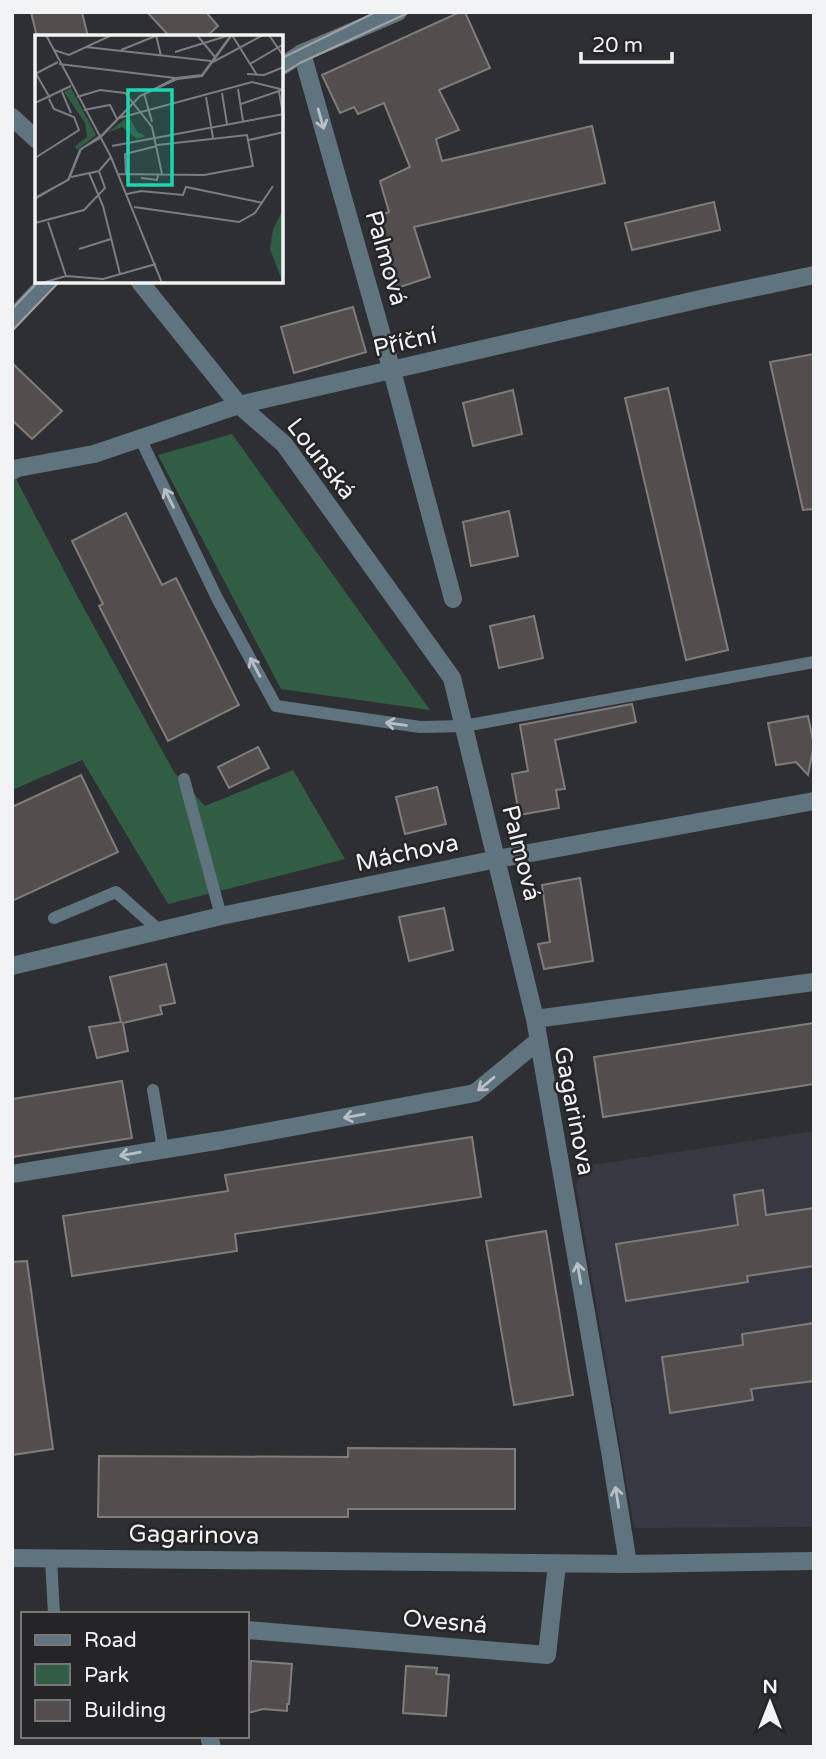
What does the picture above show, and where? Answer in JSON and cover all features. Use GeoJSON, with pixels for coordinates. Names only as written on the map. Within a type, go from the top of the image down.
{"type":"FeatureCollection","features":[{"type":"Feature","properties":{"kind":"street"},"geometry":{"type":"LineString","coordinates":[[284,64],[302,53],[398,12]]}},
{"type":"Feature","properties":{"kind":"street","name":"Palmová"},"geometry":{"type":"LineString","coordinates":[[302,53],[453,598]]}},
{"type":"Feature","properties":{"kind":"street"},"geometry":{"type":"LineString","coordinates":[[12,117],[35,138]]}},
{"type":"Feature","properties":{"kind":"street","name":"Příční"},"geometry":{"type":"LineString","coordinates":[[12,471],[94,454],[239,405],[814,275]]}},
{"type":"Feature","properties":{"kind":"street"},"geometry":{"type":"LineString","coordinates":[[12,319],[45,284]]}},
{"type":"Feature","properties":{"kind":"street","name":"Lounská"},"geometry":{"type":"LineString","coordinates":[[142,284],[239,405],[284,444],[452,678]]}},
{"type":"Feature","properties":{"kind":"street","name":"Palmová"},"geometry":{"type":"LineString","coordinates":[[452,678],[535,1019],[538,1041]]}},
{"type":"Feature","properties":{"kind":"street","name":"Máchova"},"geometry":{"type":"LineString","coordinates":[[12,966],[221,916],[497,859],[814,801]]}},
{"type":"Feature","properties":{"kind":"street","name":"Gagarinova"},"geometry":{"type":"LineString","coordinates":[[535,1019],[814,982]]}},
{"type":"Feature","properties":{"kind":"street","name":"Gagarinova"},"geometry":{"type":"LineString","coordinates":[[12,1174],[222,1140],[475,1093],[538,1041],[628,1564]]}},
{"type":"Feature","properties":{"kind":"street","name":"Gagarinova"},"geometry":{"type":"LineString","coordinates":[[12,1558],[556,1564],[814,1562]]}},
{"type":"Feature","properties":{"kind":"street","name":"Ovesná"},"geometry":{"type":"LineString","coordinates":[[248,1630],[548,1654],[556,1564]]}},
{"type":"Feature","properties":{"kind":"lane"},"geometry":{"type":"LineString","coordinates":[[140,438],[217,598],[276,706],[420,727],[464,726],[814,662]]}},
{"type":"Feature","properties":{"kind":"lane"},"geometry":{"type":"LineString","coordinates":[[184,779],[221,916]]}},
{"type":"Feature","properties":{"kind":"lane"},"geometry":{"type":"LineString","coordinates":[[54,918],[116,892],[160,931]]}},
{"type":"Feature","properties":{"kind":"lane"},"geometry":{"type":"LineString","coordinates":[[153,1090],[163,1149]]}},
{"type":"Feature","properties":{"kind":"lane"},"geometry":{"type":"LineString","coordinates":[[51,1559],[54,1612]]}},
{"type":"Feature","properties":{"kind":"shaded area"},"geometry":{"type":"Polygon","coordinates":[[[814,1131],[814,1527],[634,1528],[576,1185],[585,1166],[814,1131]]]}},
{"type":"Feature","properties":{"kind":"green space"},"geometry":{"type":"Polygon","coordinates":[[[232,434],[430,710],[281,689],[158,455],[232,434]]]}},
{"type":"Feature","properties":{"kind":"green space"},"geometry":{"type":"Polygon","coordinates":[[[16,479],[174,772],[205,806],[293,770],[345,859],[168,904],[82,760],[12,790],[12,481],[16,479]]]}},
{"type":"Feature","properties":{"kind":"building"},"geometry":{"type":"Polygon","coordinates":[[[31,12],[82,12],[88,35],[37,35],[31,12]]]}},
{"type":"Feature","properties":{"kind":"building"},"geometry":{"type":"Polygon","coordinates":[[[147,12],[206,12],[218,26],[208,35],[168,35],[147,12]]]}},
{"type":"Feature","properties":{"kind":"building"},"geometry":{"type":"Polygon","coordinates":[[[465,12],[490,68],[439,90],[459,130],[436,139],[442,161],[592,126],[605,183],[414,227],[430,277],[394,289],[372,218],[389,212],[380,181],[410,167],[384,103],[358,114],[354,107],[340,113],[322,75],[465,12]]]}},
{"type":"Feature","properties":{"kind":"building"},"geometry":{"type":"Polygon","coordinates":[[[714,202],[720,230],[632,250],[625,223],[714,202]]]}},
{"type":"Feature","properties":{"kind":"building"},"geometry":{"type":"Polygon","coordinates":[[[353,307],[366,352],[294,373],[281,327],[353,307]]]}},
{"type":"Feature","properties":{"kind":"building"},"geometry":{"type":"Polygon","coordinates":[[[814,354],[814,509],[803,510],[770,362],[814,354]]]}},
{"type":"Feature","properties":{"kind":"building"},"geometry":{"type":"Polygon","coordinates":[[[12,363],[62,411],[32,439],[12,420],[12,363]]]}},
{"type":"Feature","properties":{"kind":"building"},"geometry":{"type":"Polygon","coordinates":[[[668,388],[728,650],[686,660],[625,398],[668,388]]]}},
{"type":"Feature","properties":{"kind":"building"},"geometry":{"type":"Polygon","coordinates":[[[513,390],[522,434],[473,446],[463,403],[513,390]]]}},
{"type":"Feature","properties":{"kind":"building"},"geometry":{"type":"Polygon","coordinates":[[[509,511],[518,556],[471,566],[463,522],[509,511]]]}},
{"type":"Feature","properties":{"kind":"building"},"geometry":{"type":"Polygon","coordinates":[[[126,513],[162,585],[176,578],[239,705],[168,741],[99,606],[103,604],[72,541],[126,513]]]}},
{"type":"Feature","properties":{"kind":"building"},"geometry":{"type":"Polygon","coordinates":[[[534,616],[543,658],[499,668],[490,626],[534,616]]]}},
{"type":"Feature","properties":{"kind":"building"},"geometry":{"type":"Polygon","coordinates":[[[632,704],[636,722],[555,740],[565,789],[556,790],[559,808],[519,815],[512,774],[528,771],[520,725],[632,704]]]}},
{"type":"Feature","properties":{"kind":"building"},"geometry":{"type":"Polygon","coordinates":[[[808,716],[814,745],[808,775],[796,762],[776,765],[768,723],[808,716]]]}},
{"type":"Feature","properties":{"kind":"building"},"geometry":{"type":"Polygon","coordinates":[[[258,747],[269,768],[229,788],[218,767],[258,747]]]}},
{"type":"Feature","properties":{"kind":"building"},"geometry":{"type":"Polygon","coordinates":[[[81,775],[118,852],[12,901],[12,807],[81,775]]]}},
{"type":"Feature","properties":{"kind":"building"},"geometry":{"type":"Polygon","coordinates":[[[437,787],[446,824],[405,834],[396,797],[437,787]]]}},
{"type":"Feature","properties":{"kind":"building"},"geometry":{"type":"Polygon","coordinates":[[[580,878],[593,961],[544,969],[538,944],[550,942],[542,885],[580,878]]]}},
{"type":"Feature","properties":{"kind":"building"},"geometry":{"type":"Polygon","coordinates":[[[444,908],[453,950],[409,961],[399,917],[444,908]]]}},
{"type":"Feature","properties":{"kind":"building"},"geometry":{"type":"Polygon","coordinates":[[[166,964],[175,1003],[160,1006],[162,1014],[123,1023],[128,1051],[97,1058],[89,1027],[121,1022],[110,977],[166,964]]]}},
{"type":"Feature","properties":{"kind":"building"},"geometry":{"type":"Polygon","coordinates":[[[814,1023],[814,1084],[603,1117],[594,1057],[814,1023]]]}},
{"type":"Feature","properties":{"kind":"building"},"geometry":{"type":"Polygon","coordinates":[[[122,1081],[132,1138],[12,1157],[12,1099],[122,1081]]]}},
{"type":"Feature","properties":{"kind":"building"},"geometry":{"type":"Polygon","coordinates":[[[472,1137],[481,1197],[235,1234],[237,1251],[72,1276],[63,1216],[228,1191],[225,1175],[472,1137]]]}},
{"type":"Feature","properties":{"kind":"building"},"geometry":{"type":"Polygon","coordinates":[[[763,1190],[766,1215],[814,1208],[814,1266],[747,1276],[748,1282],[626,1301],[616,1244],[738,1225],[734,1195],[763,1190]]]}},
{"type":"Feature","properties":{"kind":"building"},"geometry":{"type":"Polygon","coordinates":[[[546,1231],[573,1395],[514,1405],[486,1241],[546,1231]]]}},
{"type":"Feature","properties":{"kind":"building"},"geometry":{"type":"Polygon","coordinates":[[[27,1261],[53,1449],[12,1455],[12,1262],[27,1261]]]}},
{"type":"Feature","properties":{"kind":"building"},"geometry":{"type":"Polygon","coordinates":[[[814,1323],[814,1381],[751,1389],[753,1400],[670,1413],[662,1357],[743,1345],[742,1334],[814,1323]]]}},
{"type":"Feature","properties":{"kind":"building"},"geometry":{"type":"Polygon","coordinates":[[[348,1448],[515,1449],[515,1509],[348,1509],[348,1517],[98,1517],[99,1456],[348,1457],[348,1448]]]}},
{"type":"Feature","properties":{"kind":"building"},"geometry":{"type":"Polygon","coordinates":[[[251,1661],[292,1664],[287,1711],[263,1709],[248,1713],[251,1661]]]}},
{"type":"Feature","properties":{"kind":"building"},"geometry":{"type":"Polygon","coordinates":[[[406,1666],[437,1668],[436,1674],[449,1675],[446,1716],[403,1713],[406,1666]]]}},
{"type":"Feature","properties":{"kind":"tram line"},"geometry":{"type":"LineString","coordinates":[[284,57],[376,12]]}},
{"type":"Feature","properties":{"kind":"tram line"},"geometry":{"type":"LineString","coordinates":[[284,73],[410,12]]}},
{"type":"Feature","properties":{"kind":"tram line"},"geometry":{"type":"LineString","coordinates":[[12,309],[36,284]]}},
{"type":"Feature","properties":{"kind":"tram line"},"geometry":{"type":"LineString","coordinates":[[12,331],[57,284]]}}]}
